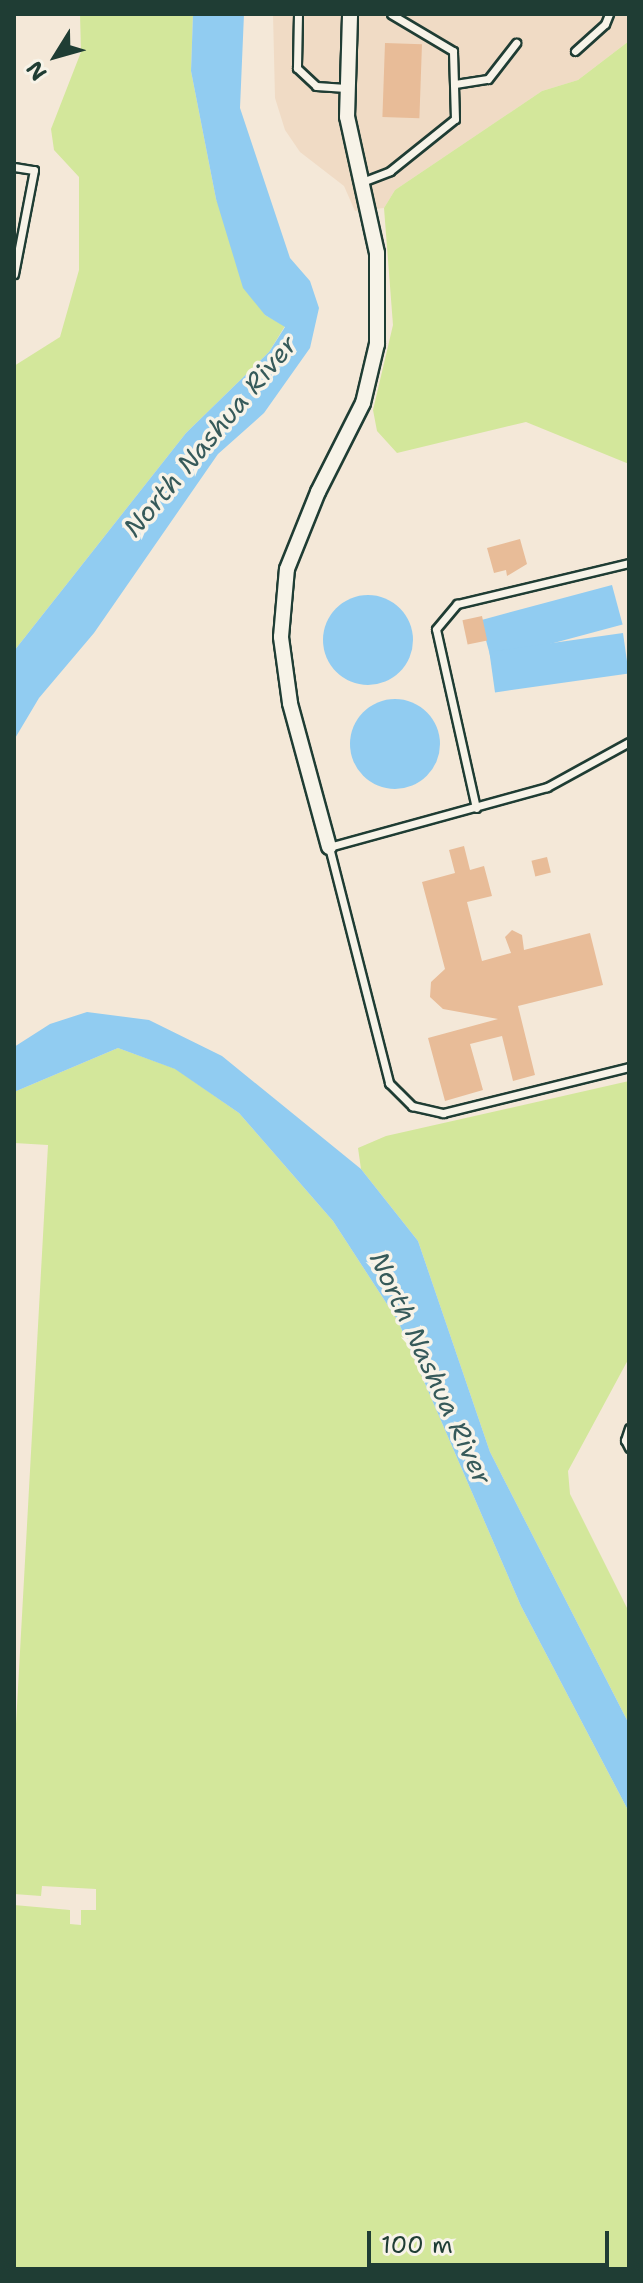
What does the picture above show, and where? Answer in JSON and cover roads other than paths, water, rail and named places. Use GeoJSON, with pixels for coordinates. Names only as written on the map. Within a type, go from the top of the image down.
{"type":"FeatureCollection","features":[{"type":"Feature","properties":{"kind":"street"},"geometry":{"type":"LineString","coordinates":[[329,847],[287,688],[282,600],[301,530],[363,403],[380,315],[377,253],[346,88],[350,14]]}},
{"type":"Feature","properties":{"kind":"lane"},"geometry":{"type":"LineString","coordinates":[[298,14],[297,68],[316,86],[346,88]]}},
{"type":"Feature","properties":{"kind":"lane"},"geometry":{"type":"LineString","coordinates":[[362,182],[390,171],[454,124],[456,56],[450,47],[392,14]]}},
{"type":"Feature","properties":{"kind":"lane"},"geometry":{"type":"LineString","coordinates":[[575,51],[605,24],[609,14]]}},
{"type":"Feature","properties":{"kind":"lane"},"geometry":{"type":"LineString","coordinates":[[455,84],[488,79],[516,43]]}},
{"type":"Feature","properties":{"kind":"lane"},"geometry":{"type":"LineString","coordinates":[[14,167],[34,170],[14,274]]}},
{"type":"Feature","properties":{"kind":"lane"},"geometry":{"type":"LineString","coordinates":[[476,808],[436,629],[457,604],[629,563]]}},
{"type":"Feature","properties":{"kind":"lane"},"geometry":{"type":"LineString","coordinates":[[629,742],[547,787],[329,847],[389,1083],[412,1106],[443,1113],[629,1067]]}},
{"type":"Feature","properties":{"kind":"lane"},"geometry":{"type":"LineString","coordinates":[[629,1428],[629,1448]]}},
{"type":"Feature","properties":{"kind":"water","name":"North Nashua River"},"geometry":{"type":"Polygon","coordinates":[[[193,14],[244,14],[240,108],[290,258],[310,281],[319,308],[310,348],[264,413],[218,454],[94,633],[39,698],[14,740],[14,651],[186,433],[269,352],[285,327],[265,315],[243,288],[216,199],[191,71],[193,14]]]}},
{"type":"Feature","properties":{"kind":"water"},"geometry":{"type":"Polygon","coordinates":[[[612,585],[623,625],[491,660],[481,620],[612,585]]]}},
{"type":"Feature","properties":{"kind":"water"},"geometry":{"type":"Polygon","coordinates":[[[368,595],[385,598],[400,608],[410,623],[413,640],[410,657],[400,672],[385,682],[368,685],[351,682],[336,672],[326,657],[323,640],[326,623],[336,608],[351,598],[368,595]]]}},
{"type":"Feature","properties":{"kind":"water"},"geometry":{"type":"Polygon","coordinates":[[[623,633],[629,674],[495,692],[489,652],[623,633]]]}},
{"type":"Feature","properties":{"kind":"water"},"geometry":{"type":"Polygon","coordinates":[[[395,699],[412,702],[427,712],[437,727],[440,744],[437,761],[427,776],[412,786],[395,789],[378,786],[363,776],[353,761],[350,744],[353,727],[363,712],[378,702],[395,699]]]}},
{"type":"Feature","properties":{"kind":"water","name":"North Nashua River"},"geometry":{"type":"Polygon","coordinates":[[[87,1012],[149,1020],[222,1056],[361,1169],[418,1241],[490,1452],[629,1724],[629,1812],[521,1606],[398,1321],[333,1221],[239,1113],[175,1069],[118,1048],[14,1092],[14,1047],[50,1024],[87,1012]]]}}]}
